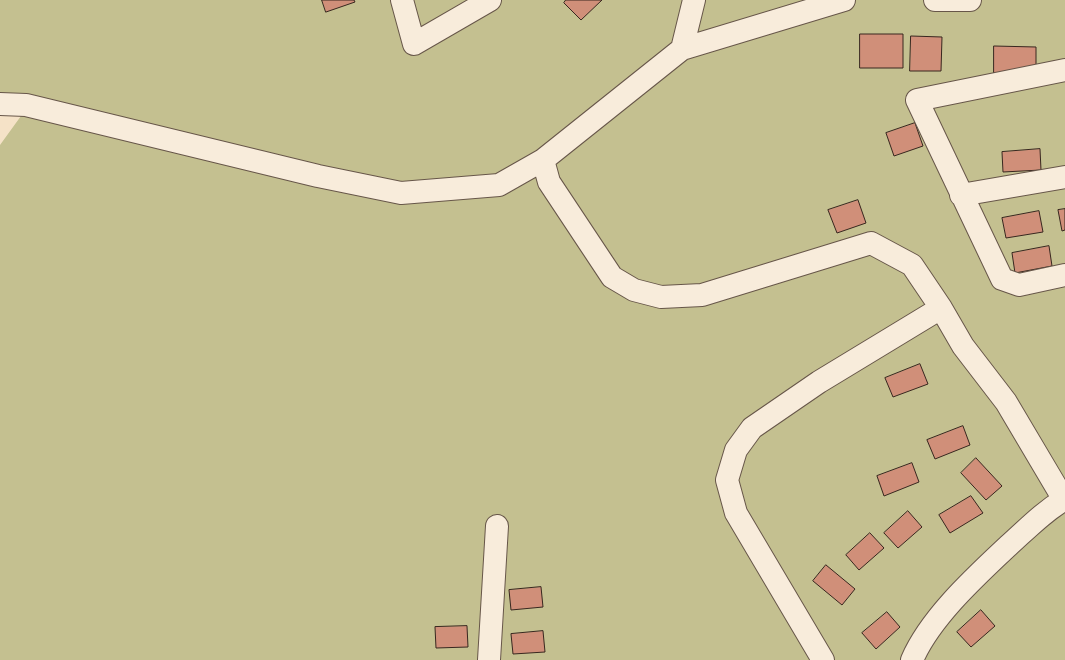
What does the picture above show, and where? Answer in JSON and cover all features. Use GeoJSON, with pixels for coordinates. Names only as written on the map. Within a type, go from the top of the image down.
{"type":"FeatureCollection","features":[{"type":"Feature","properties":{"kind":"street"},"geometry":{"type":"LineString","coordinates":[[402,0],[414,44],[490,0]]}},
{"type":"Feature","properties":{"kind":"street"},"geometry":{"type":"LineString","coordinates":[[682,48],[694,0]]}},
{"type":"Feature","properties":{"kind":"street"},"geometry":{"type":"LineString","coordinates":[[0,104],[26,105],[310,174],[401,193],[499,185],[543,160],[682,48],[844,0]]}},
{"type":"Feature","properties":{"kind":"street"},"geometry":{"type":"LineString","coordinates":[[935,0],[970,0]]}},
{"type":"Feature","properties":{"kind":"street"},"geometry":{"type":"LineString","coordinates":[[1065,70],[916,100],[1002,279],[1019,285],[1065,275]]}},
{"type":"Feature","properties":{"kind":"street"},"geometry":{"type":"LineString","coordinates":[[543,160],[549,182],[612,277],[634,290],[661,297],[702,295],[871,243],[912,265],[941,308],[963,346],[1006,402],[1064,500],[1048,510],[986,567],[932,624],[918,646],[912,660]]}},
{"type":"Feature","properties":{"kind":"street"},"geometry":{"type":"LineString","coordinates":[[961,195],[1065,177]]}},
{"type":"Feature","properties":{"kind":"street"},"geometry":{"type":"LineString","coordinates":[[823,660],[736,513],[727,480],[736,450],[752,428],[819,382],[941,308]]}},
{"type":"Feature","properties":{"kind":"street"},"geometry":{"type":"LineString","coordinates":[[489,660],[497,526]]}},
{"type":"Feature","properties":{"kind":"shaded area"},"geometry":{"type":"Polygon","coordinates":[[[0,0],[1065,0],[1065,660],[0,660],[0,145],[34,98],[0,94],[0,0]]]}},
{"type":"Feature","properties":{"kind":"building"},"geometry":{"type":"Polygon","coordinates":[[[322,0],[354,0],[355,2],[326,12],[322,0]]]}},
{"type":"Feature","properties":{"kind":"building"},"geometry":{"type":"Polygon","coordinates":[[[566,0],[602,0],[581,20],[564,3],[566,0]]]}},
{"type":"Feature","properties":{"kind":"building"},"geometry":{"type":"Polygon","coordinates":[[[860,34],[903,34],[903,68],[860,68],[860,34]]]}},
{"type":"Feature","properties":{"kind":"building"},"geometry":{"type":"Polygon","coordinates":[[[911,36],[942,37],[941,71],[910,71],[911,36]]]}},
{"type":"Feature","properties":{"kind":"building"},"geometry":{"type":"Polygon","coordinates":[[[994,46],[1036,47],[1036,74],[994,73],[994,46]]]}},
{"type":"Feature","properties":{"kind":"building"},"geometry":{"type":"Polygon","coordinates":[[[915,123],[923,146],[894,156],[886,133],[915,123]]]}},
{"type":"Feature","properties":{"kind":"building"},"geometry":{"type":"Polygon","coordinates":[[[1040,149],[1041,170],[1003,172],[1002,152],[1040,149]]]}},
{"type":"Feature","properties":{"kind":"building"},"geometry":{"type":"Polygon","coordinates":[[[858,200],[866,223],[837,233],[828,210],[858,200]]]}},
{"type":"Feature","properties":{"kind":"building"},"geometry":{"type":"Polygon","coordinates":[[[1065,209],[1065,230],[1062,231],[1058,210],[1065,209]]]}},
{"type":"Feature","properties":{"kind":"building"},"geometry":{"type":"Polygon","coordinates":[[[1039,211],[1043,232],[1006,238],[1002,218],[1039,211]]]}},
{"type":"Feature","properties":{"kind":"building"},"geometry":{"type":"Polygon","coordinates":[[[1049,246],[1052,266],[1015,273],[1012,253],[1049,246]]]}},
{"type":"Feature","properties":{"kind":"building"},"geometry":{"type":"Polygon","coordinates":[[[920,364],[928,384],[893,397],[885,378],[920,364]]]}},
{"type":"Feature","properties":{"kind":"building"},"geometry":{"type":"Polygon","coordinates":[[[963,426],[970,445],[935,459],[927,440],[963,426]]]}},
{"type":"Feature","properties":{"kind":"building"},"geometry":{"type":"Polygon","coordinates":[[[976,458],[1002,486],[986,500],[961,473],[976,458]]]}},
{"type":"Feature","properties":{"kind":"building"},"geometry":{"type":"Polygon","coordinates":[[[912,463],[919,482],[884,496],[877,476],[912,463]]]}},
{"type":"Feature","properties":{"kind":"building"},"geometry":{"type":"Polygon","coordinates":[[[971,496],[983,513],[950,533],[939,515],[971,496]]]}},
{"type":"Feature","properties":{"kind":"building"},"geometry":{"type":"Polygon","coordinates":[[[908,511],[922,527],[898,548],[884,533],[908,511]]]}},
{"type":"Feature","properties":{"kind":"building"},"geometry":{"type":"Polygon","coordinates":[[[870,533],[884,548],[859,570],[846,555],[870,533]]]}},
{"type":"Feature","properties":{"kind":"building"},"geometry":{"type":"Polygon","coordinates":[[[826,565],[855,589],[842,605],[813,581],[826,565]]]}},
{"type":"Feature","properties":{"kind":"building"},"geometry":{"type":"Polygon","coordinates":[[[541,587],[543,607],[511,610],[509,590],[541,587]]]}},
{"type":"Feature","properties":{"kind":"building"},"geometry":{"type":"Polygon","coordinates":[[[981,610],[995,626],[971,647],[957,632],[981,610]]]}},
{"type":"Feature","properties":{"kind":"building"},"geometry":{"type":"Polygon","coordinates":[[[887,612],[900,627],[876,649],[862,633],[887,612]]]}},
{"type":"Feature","properties":{"kind":"building"},"geometry":{"type":"Polygon","coordinates":[[[467,626],[468,647],[436,648],[435,627],[467,626]]]}},
{"type":"Feature","properties":{"kind":"building"},"geometry":{"type":"Polygon","coordinates":[[[543,631],[545,652],[513,654],[511,634],[543,631]]]}}]}
